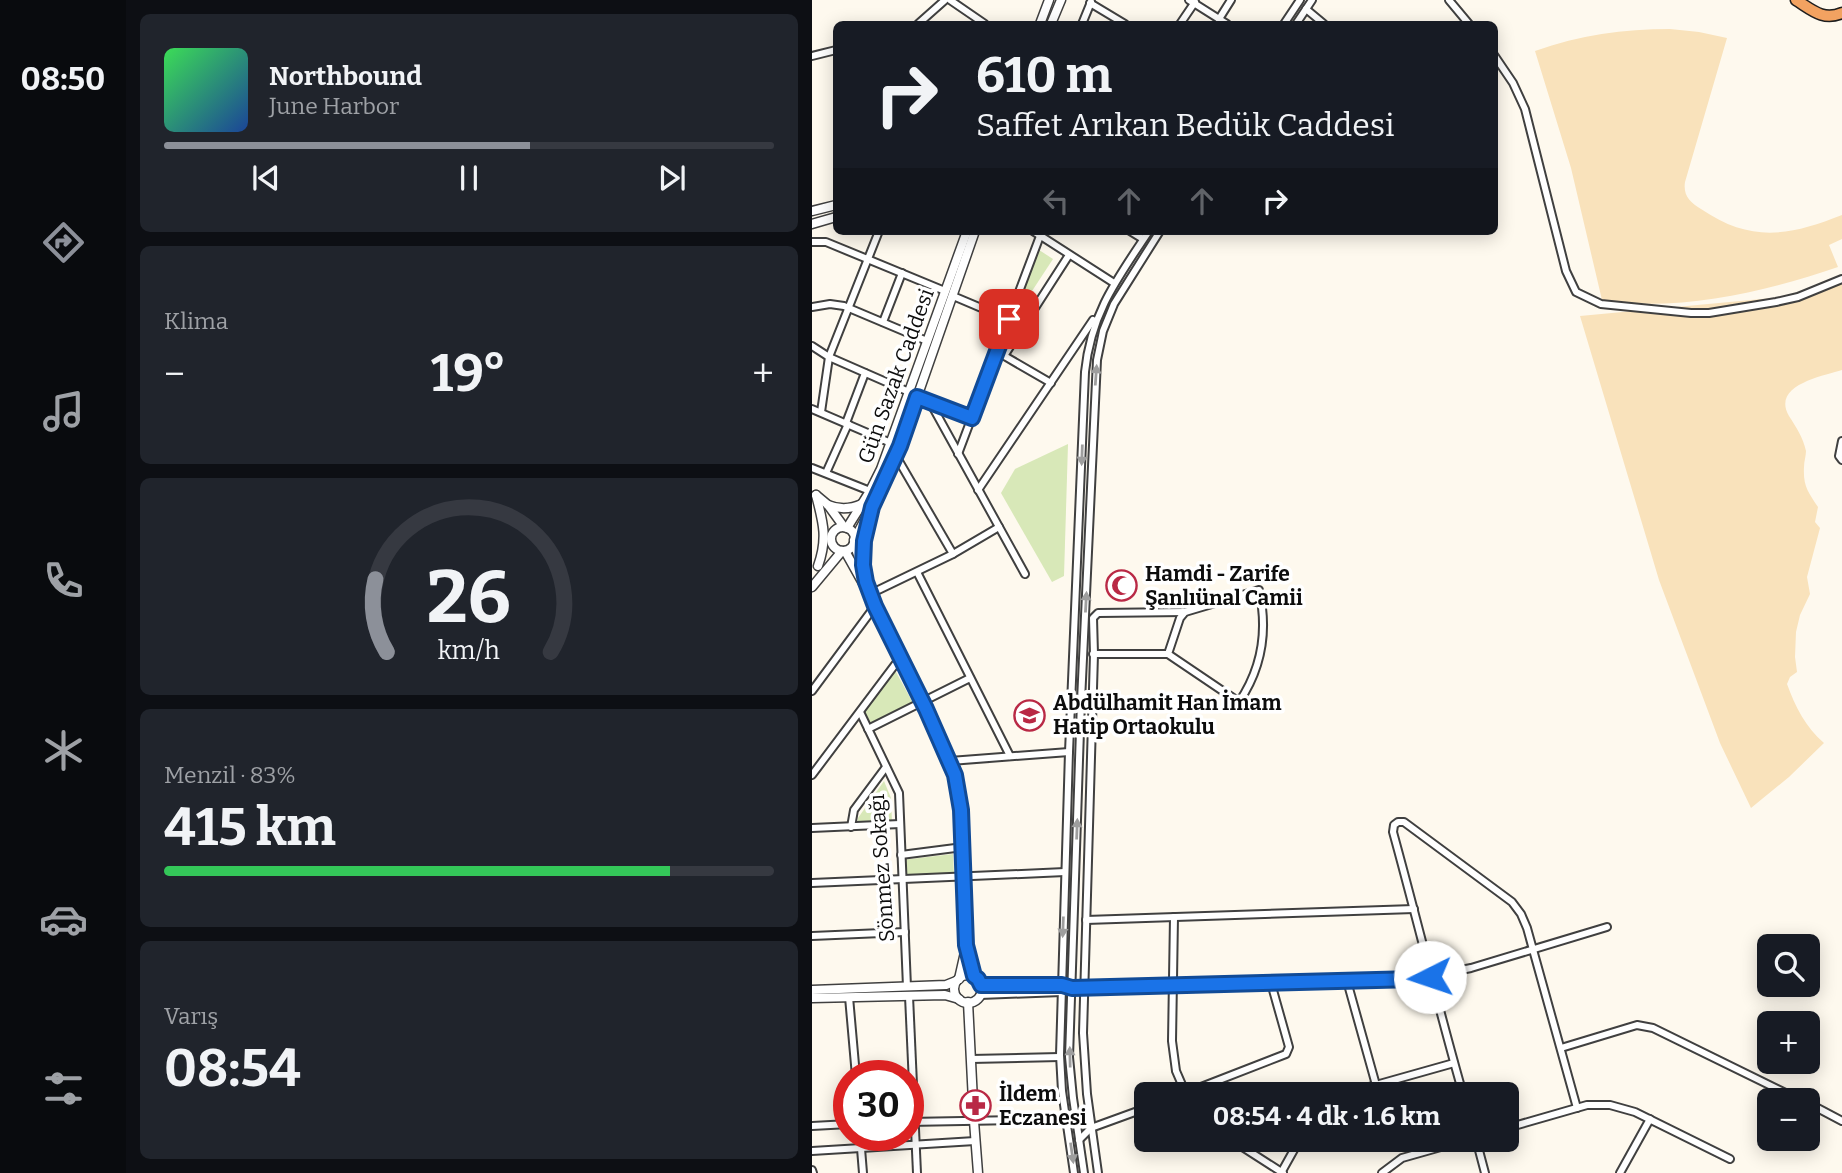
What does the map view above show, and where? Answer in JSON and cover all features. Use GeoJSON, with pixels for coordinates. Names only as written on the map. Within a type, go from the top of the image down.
{"type":"FeatureCollection","features":[{"type":"Feature","properties":{"kind":"highway"},"geometry":{"type":"LineString","coordinates":[[1796,0],[1824,16],[1842,13]]}},
{"type":"Feature","properties":{"kind":"street"},"geometry":{"type":"LineString","coordinates":[[923,21],[947,0],[980,21]]}},
{"type":"Feature","properties":{"kind":"street"},"geometry":{"type":"LineString","coordinates":[[1041,21],[1049,0]]}},
{"type":"Feature","properties":{"kind":"street"},"geometry":{"type":"LineString","coordinates":[[1052,21],[1060,0]]}},
{"type":"Feature","properties":{"kind":"street"},"geometry":{"type":"LineString","coordinates":[[1219,19],[1231,0]]}},
{"type":"Feature","properties":{"kind":"street"},"geometry":{"type":"LineString","coordinates":[[1286,21],[1300,0]]}},
{"type":"Feature","properties":{"kind":"street"},"geometry":{"type":"LineString","coordinates":[[1298,21],[1312,0]]}},
{"type":"Feature","properties":{"kind":"street"},"geometry":{"type":"LineString","coordinates":[[1449,0],[1466,21]]}},
{"type":"Feature","properties":{"kind":"street"},"geometry":{"type":"LineString","coordinates":[[1182,21],[1193,1],[1222,21]]}},
{"type":"Feature","properties":{"kind":"street"},"geometry":{"type":"LineString","coordinates":[[1083,21],[1091,2],[1120,21]]}},
{"type":"Feature","properties":{"kind":"street"},"geometry":{"type":"LineString","coordinates":[[1306,9],[1320,21]]}},
{"type":"Feature","properties":{"kind":"street"},"geometry":{"type":"LineString","coordinates":[[812,57],[833,52]]}},
{"type":"Feature","properties":{"kind":"street"},"geometry":{"type":"LineString","coordinates":[[1498,61],[1513,83],[1525,109],[1566,271],[1576,292],[1601,304],[1709,313],[1776,302],[1842,279]]}},
{"type":"Feature","properties":{"kind":"street"},"geometry":{"type":"LineString","coordinates":[[812,211],[833,206]]}},
{"type":"Feature","properties":{"kind":"street"},"geometry":{"type":"LineString","coordinates":[[812,224],[833,218]]}},
{"type":"Feature","properties":{"kind":"street"},"geometry":{"type":"LineString","coordinates":[[821,412],[829,357],[877,235]]}},
{"type":"Feature","properties":{"kind":"street","name":"Gün Sazak Caddesi"},"geometry":{"type":"LineString","coordinates":[[854,542],[870,491],[913,395],[967,235]]}},
{"type":"Feature","properties":{"kind":"street"},"geometry":{"type":"LineString","coordinates":[[1049,241],[1051,235]]}},
{"type":"Feature","properties":{"kind":"street"},"geometry":{"type":"LineString","coordinates":[[1136,235],[1143,240]]}},
{"type":"Feature","properties":{"kind":"street"},"geometry":{"type":"LineString","coordinates":[[978,490],[1100,310],[1114,283],[1146,235]]}},
{"type":"Feature","properties":{"kind":"street"},"geometry":{"type":"LineString","coordinates":[[1084,1173],[1069,1057],[1095,386],[1098,352],[1114,304],[1157,235]]}},
{"type":"Feature","properties":{"kind":"street"},"geometry":{"type":"LineString","coordinates":[[958,454],[1040,236],[1114,283]]}},
{"type":"Feature","properties":{"kind":"street"},"geometry":{"type":"LineString","coordinates":[[812,242],[826,242],[868,258],[1024,326]]}},
{"type":"Feature","properties":{"kind":"street"},"geometry":{"type":"LineString","coordinates":[[1004,356],[1069,255]]}},
{"type":"Feature","properties":{"kind":"street"},"geometry":{"type":"LineString","coordinates":[[883,322],[902,273]]}},
{"type":"Feature","properties":{"kind":"street","name":"Gün Sazak Caddesi"},"geometry":{"type":"LineString","coordinates":[[845,528],[867,506],[896,456],[927,341],[949,294]]}},
{"type":"Feature","properties":{"kind":"street"},"geometry":{"type":"LineString","coordinates":[[812,307],[830,304],[849,308],[927,341]]}},
{"type":"Feature","properties":{"kind":"street"},"geometry":{"type":"LineString","coordinates":[[1074,1173],[1060,1057],[1065,872],[1084,372],[1089,341],[1100,310]]}},
{"type":"Feature","properties":{"kind":"street"},"geometry":{"type":"LineString","coordinates":[[812,346],[829,357],[913,395],[972,418]]}},
{"type":"Feature","properties":{"kind":"street"},"geometry":{"type":"LineString","coordinates":[[997,351],[1051,383]]}},
{"type":"Feature","properties":{"kind":"street"},"geometry":{"type":"LineString","coordinates":[[826,473],[865,373]]}},
{"type":"Feature","properties":{"kind":"street"},"geometry":{"type":"LineString","coordinates":[[930,402],[1025,574]]}},
{"type":"Feature","properties":{"kind":"street"},"geometry":{"type":"LineString","coordinates":[[812,409],[891,443]]}},
{"type":"Feature","properties":{"kind":"street"},"geometry":{"type":"LineString","coordinates":[[1842,441],[1839,456],[1842,460]]}},
{"type":"Feature","properties":{"kind":"street"},"geometry":{"type":"LineString","coordinates":[[896,456],[953,554]]}},
{"type":"Feature","properties":{"kind":"street"},"geometry":{"type":"LineString","coordinates":[[812,468],[870,491]]}},
{"type":"Feature","properties":{"kind":"street"},"geometry":{"type":"LineString","coordinates":[[813,494],[835,508],[867,506],[863,547],[866,582]]}},
{"type":"Feature","properties":{"kind":"street"},"geometry":{"type":"LineString","coordinates":[[813,494],[827,518],[836,549],[843,551],[870,594]]}},
{"type":"Feature","properties":{"kind":"street"},"geometry":{"type":"LineString","coordinates":[[813,494],[825,531],[818,566]]}},
{"type":"Feature","properties":{"kind":"street"},"geometry":{"type":"LineString","coordinates":[[812,990],[908,992],[945,995],[968,1002],[976,1000],[980,995],[981,985],[974,976],[966,945],[959,790],[950,761],[875,606],[853,534],[845,528],[828,505]]}},
{"type":"Feature","properties":{"kind":"street"},"geometry":{"type":"LineString","coordinates":[[870,594],[953,554],[999,527]]}},
{"type":"Feature","properties":{"kind":"street"},"geometry":{"type":"LineString","coordinates":[[812,574],[835,530],[845,528]]}},
{"type":"Feature","properties":{"kind":"street"},"geometry":{"type":"LineString","coordinates":[[812,587],[854,542]]}},
{"type":"Feature","properties":{"kind":"street"},"geometry":{"type":"LineString","coordinates":[[917,572],[1010,756]]}},
{"type":"Feature","properties":{"kind":"street"},"geometry":{"type":"LineString","coordinates":[[1083,653],[1094,654],[1168,654],[1238,702],[1254,676],[1261,652],[1263,613],[1259,590],[1185,612],[1096,614],[1093,620],[1094,654],[1084,1055],[1098,1173]]}},
{"type":"Feature","properties":{"kind":"street"},"geometry":{"type":"LineString","coordinates":[[812,691],[875,606]]}},
{"type":"Feature","properties":{"kind":"street"},"geometry":{"type":"LineString","coordinates":[[1168,654],[1180,618],[1185,612]]}},
{"type":"Feature","properties":{"kind":"street"},"geometry":{"type":"LineString","coordinates":[[812,775],[900,658]]}},
{"type":"Feature","properties":{"kind":"street"},"geometry":{"type":"LineString","coordinates":[[868,729],[970,678]]}},
{"type":"Feature","properties":{"kind":"street","name":"Sönmez Sokağı"},"geometry":{"type":"LineString","coordinates":[[860,712],[899,793],[910,1060]]}},
{"type":"Feature","properties":{"kind":"street"},"geometry":{"type":"LineString","coordinates":[[950,761],[1069,752]]}},
{"type":"Feature","properties":{"kind":"street"},"geometry":{"type":"LineString","coordinates":[[851,827],[853,810],[886,767]]}},
{"type":"Feature","properties":{"kind":"street"},"geometry":{"type":"LineString","coordinates":[[1460,1082],[1393,832],[1394,825],[1398,822],[1404,822],[1512,902],[1523,919],[1577,1108]]}},
{"type":"Feature","properties":{"kind":"street"},"geometry":{"type":"LineString","coordinates":[[812,828],[900,824]]}},
{"type":"Feature","properties":{"kind":"street"},"geometry":{"type":"LineString","coordinates":[[901,855],[963,847]]}},
{"type":"Feature","properties":{"kind":"street"},"geometry":{"type":"LineString","coordinates":[[812,883],[1065,872]]}},
{"type":"Feature","properties":{"kind":"street"},"geometry":{"type":"LineString","coordinates":[[1086,920],[1414,909]]}},
{"type":"Feature","properties":{"kind":"street"},"geometry":{"type":"LineString","coordinates":[[1174,918],[1172,1048],[1180,1082]]}},
{"type":"Feature","properties":{"kind":"street"},"geometry":{"type":"LineString","coordinates":[[980,995],[1072,988],[1415,979],[1458,971],[1607,927]]}},
{"type":"Feature","properties":{"kind":"street"},"geometry":{"type":"LineString","coordinates":[[812,936],[905,932]]}},
{"type":"Feature","properties":{"kind":"street"},"geometry":{"type":"LineString","coordinates":[[959,999],[954,991],[966,945]]}},
{"type":"Feature","properties":{"kind":"street"},"geometry":{"type":"LineString","coordinates":[[812,999],[908,992],[946,985],[964,975],[974,976]]}},
{"type":"Feature","properties":{"kind":"street"},"geometry":{"type":"LineString","coordinates":[[1347,981],[1375,1082]]}},
{"type":"Feature","properties":{"kind":"street"},"geometry":{"type":"LineString","coordinates":[[1213,1082],[1286,1054],[1289,1047],[1271,983]]}},
{"type":"Feature","properties":{"kind":"street"},"geometry":{"type":"LineString","coordinates":[[981,985],[1062,989]]}},
{"type":"Feature","properties":{"kind":"street"},"geometry":{"type":"LineString","coordinates":[[849,997],[855,1060]]}},
{"type":"Feature","properties":{"kind":"street"},"geometry":{"type":"LineString","coordinates":[[968,1002],[978,1173]]}},
{"type":"Feature","properties":{"kind":"street"},"geometry":{"type":"LineString","coordinates":[[1561,1048],[1628,1027],[1653,1028],[1775,1088]]}},
{"type":"Feature","properties":{"kind":"street"},"geometry":{"type":"LineString","coordinates":[[971,1059],[1060,1057]]}},
{"type":"Feature","properties":{"kind":"street"},"geometry":{"type":"LineString","coordinates":[[1387,1082],[1454,1063]]}},
{"type":"Feature","properties":{"kind":"street"},"geometry":{"type":"LineString","coordinates":[[1519,1125],[1595,1104],[1610,1105],[1626,1108],[1730,1159]]}},
{"type":"Feature","properties":{"kind":"street"},"geometry":{"type":"LineString","coordinates":[[1820,1109],[1842,1121]]}},
{"type":"Feature","properties":{"kind":"street"},"geometry":{"type":"LineString","coordinates":[[1079,1140],[1091,1128],[1134,1112]]}},
{"type":"Feature","properties":{"kind":"street"},"geometry":{"type":"LineString","coordinates":[[924,1122],[1066,1119]]}},
{"type":"Feature","properties":{"kind":"street"},"geometry":{"type":"LineString","coordinates":[[1620,1173],[1650,1119]]}},
{"type":"Feature","properties":{"kind":"street"},"geometry":{"type":"LineString","coordinates":[[1077,1123],[1091,1128]]}},
{"type":"Feature","properties":{"kind":"street"},"geometry":{"type":"LineString","coordinates":[[812,1126],[833,1125]]}},
{"type":"Feature","properties":{"kind":"street"},"geometry":{"type":"LineString","coordinates":[[924,1144],[975,1141]]}},
{"type":"Feature","properties":{"kind":"street"},"geometry":{"type":"LineString","coordinates":[[812,1150],[833,1149]]}},
{"type":"Feature","properties":{"kind":"street"},"geometry":{"type":"LineString","coordinates":[[861,1151],[863,1173]]}},
{"type":"Feature","properties":{"kind":"street","name":"Sönmez Sokağı"},"geometry":{"type":"LineString","coordinates":[[916,1151],[917,1173]]}},
{"type":"Feature","properties":{"kind":"street"},"geometry":{"type":"LineString","coordinates":[[1250,1152],[1282,1173],[1293,1152]]}},
{"type":"Feature","properties":{"kind":"street"},"geometry":{"type":"LineString","coordinates":[[1382,1173],[1402,1158],[1423,1152]]}},
{"type":"Feature","properties":{"kind":"street"},"geometry":{"type":"LineString","coordinates":[[1479,1152],[1485,1173]]}},
{"type":"Feature","properties":{"kind":"green space"},"geometry":{"type":"Polygon","coordinates":[[[1036,248],[1053,259],[1013,320],[1010,319],[1036,248]]]}},
{"type":"Feature","properties":{"kind":"green space"},"geometry":{"type":"Polygon","coordinates":[[[1068,444],[1064,576],[1052,582],[1001,493],[1015,469],[1068,444]]]}},
{"type":"Feature","properties":{"kind":"green space"},"geometry":{"type":"Polygon","coordinates":[[[896,672],[913,703],[868,726],[862,713],[892,673],[896,672]]]}},
{"type":"Feature","properties":{"kind":"green space"},"geometry":{"type":"Polygon","coordinates":[[[884,781],[891,798],[892,822],[857,826],[858,818],[884,781]]]}},
{"type":"Feature","properties":{"kind":"green space"},"geometry":{"type":"Polygon","coordinates":[[[953,854],[954,875],[902,878],[902,860],[953,854]]]}},
{"type":"Feature","properties":{"kind":"sand"},"geometry":{"type":"Polygon","coordinates":[[[1670,29],[1727,38],[1685,182],[1688,198],[1719,220],[1737,227],[1770,233],[1805,228],[1842,215],[1842,239],[1829,245],[1838,267],[1782,284],[1691,302],[1660,304],[1602,300],[1571,168],[1535,51],[1602,34],[1670,29]]]}},
{"type":"Feature","properties":{"kind":"sand"},"geometry":{"type":"Polygon","coordinates":[[[1842,283],[1842,370],[1812,379],[1793,389],[1785,405],[1805,446],[1804,479],[1818,507],[1815,522],[1820,528],[1807,577],[1810,594],[1800,615],[1796,632],[1797,672],[1790,677],[1787,684],[1802,716],[1824,743],[1789,777],[1751,808],[1720,743],[1659,580],[1580,316],[1784,297],[1842,283]]]}},
{"type":"Feature","properties":{"kind":"place","name":"Hamdi - Zarife Şanlıünal Camii"},"geometry":{"type":"Point","coordinates":[1122,586]}},
{"type":"Feature","properties":{"kind":"place","name":"Abdülhamit Han İmam Hatip Ortaokulu"},"geometry":{"type":"Point","coordinates":[1030,715]}},
{"type":"Feature","properties":{"kind":"place","name":"İldem Eczanesi"},"geometry":{"type":"Point","coordinates":[976,1106]}},
{"type":"Feature","properties":{"kind":"route"},"geometry":{"type":"LineString","coordinates":[[1009,319],[972,418],[917,397],[900,446],[872,507],[863,547],[863,565],[870,594],[953,767],[959,790],[966,945],[974,976],[981,985],[1062,985],[1072,988],[1430,977]]}}]}
